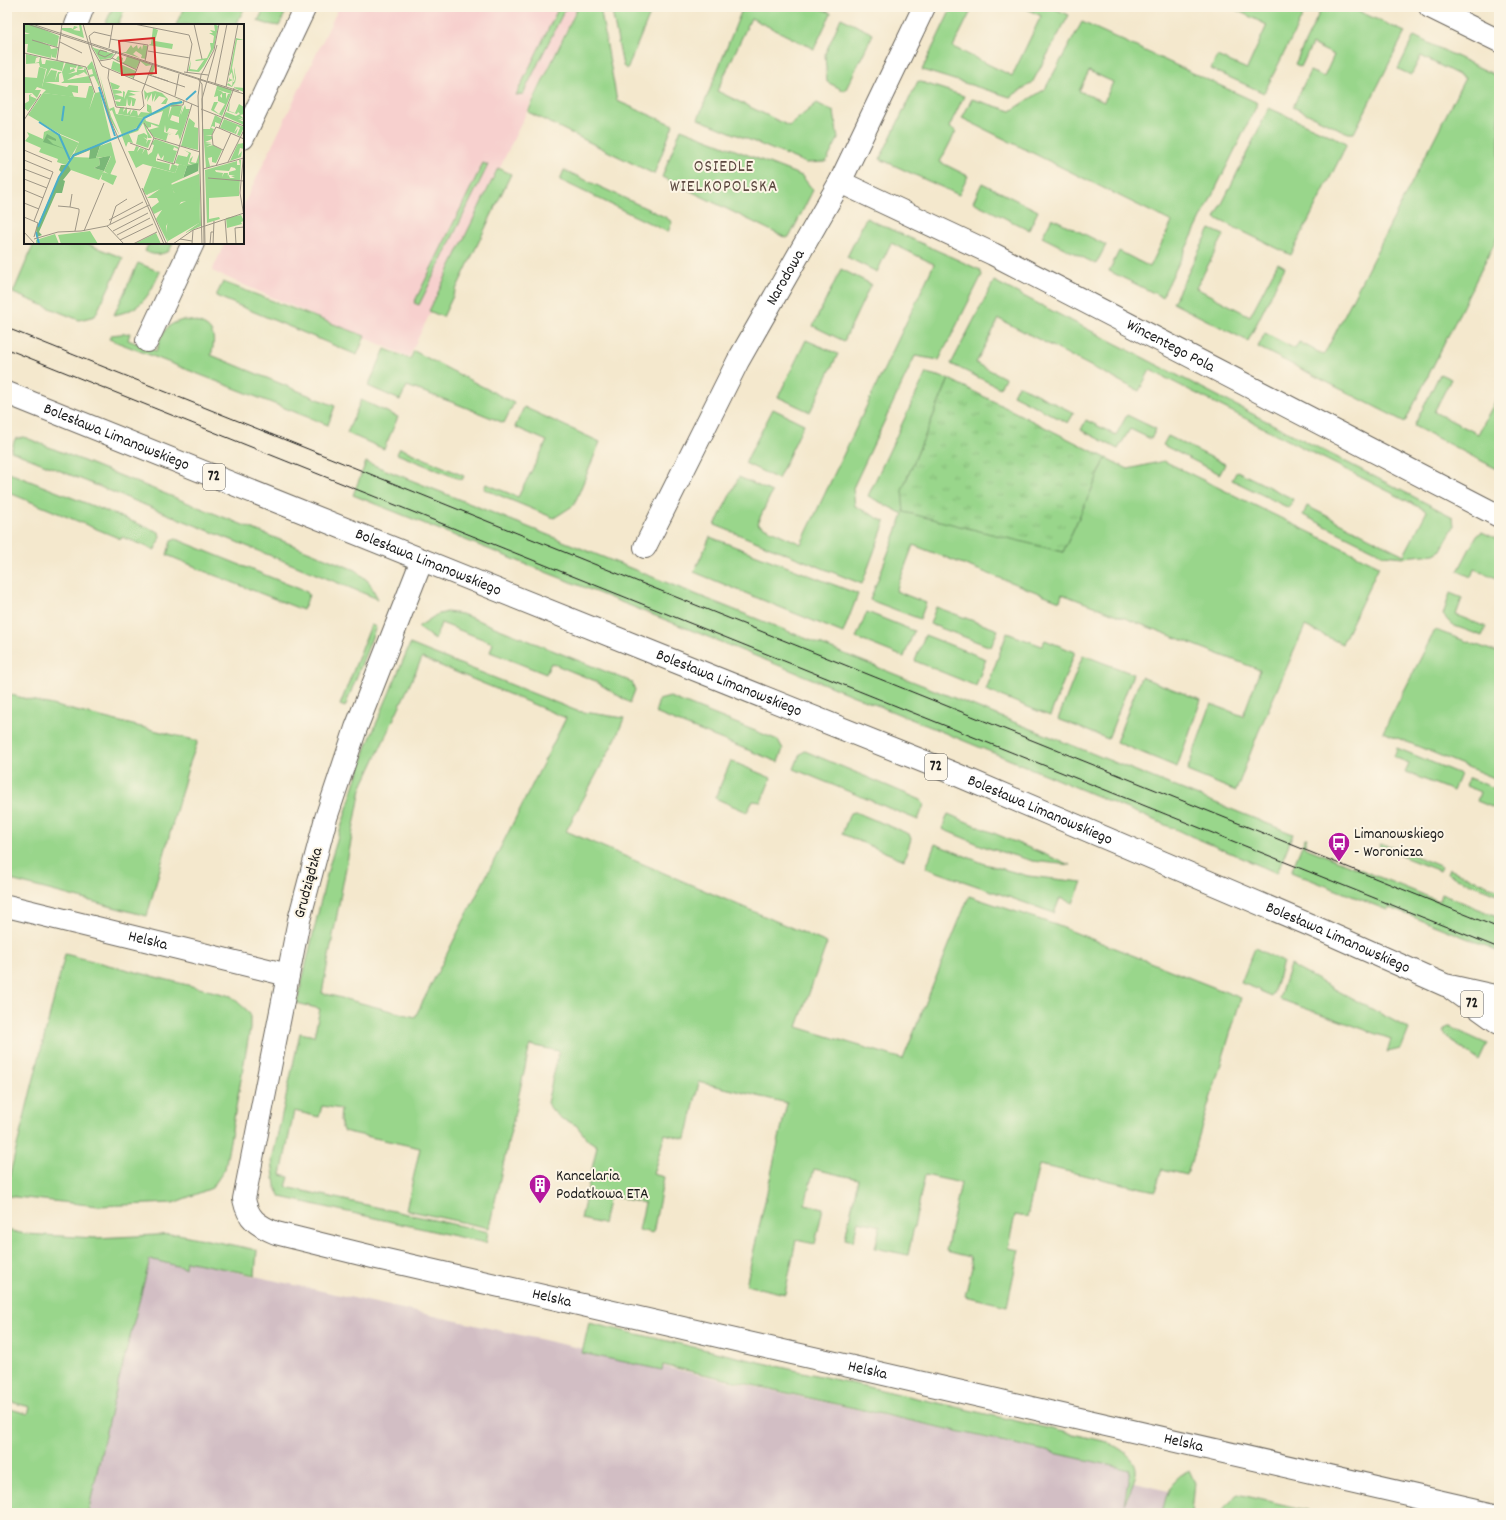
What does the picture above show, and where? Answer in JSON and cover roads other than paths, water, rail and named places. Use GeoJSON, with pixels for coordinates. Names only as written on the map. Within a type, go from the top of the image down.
{"type":"FeatureCollection","features":[{"type":"Feature","properties":{"kind":"street"},"geometry":{"type":"LineString","coordinates":[[76,24],[83,7]]}},
{"type":"Feature","properties":{"kind":"street"},"geometry":{"type":"LineString","coordinates":[[244,136],[305,7]]}},
{"type":"Feature","properties":{"kind":"street","name":"Narodowa"},"geometry":{"type":"LineString","coordinates":[[645,547],[738,361],[840,182],[924,7]]}},
{"type":"Feature","properties":{"kind":"street"},"geometry":{"type":"LineString","coordinates":[[1430,7],[1499,41]]}},
{"type":"Feature","properties":{"kind":"street","name":"Wincentego Pola"},"geometry":{"type":"LineString","coordinates":[[840,182],[993,254],[1499,516]]}},
{"type":"Feature","properties":{"kind":"street"},"geometry":{"type":"LineString","coordinates":[[147,341],[193,244]]}},
{"type":"Feature","properties":{"kind":"street","name":"Bolesława Limanowskiego"},"geometry":{"type":"LineString","coordinates":[[7,393],[955,774],[1310,925],[1445,985],[1499,1023]]}},
{"type":"Feature","properties":{"kind":"street","name":"Grudziądzka"},"geometry":{"type":"LineString","coordinates":[[251,1218],[246,1208],[244,1199],[299,920],[326,818],[356,728],[422,560]]}},
{"type":"Feature","properties":{"kind":"street","name":"Helska"},"geometry":{"type":"LineString","coordinates":[[7,906],[288,975]]}},
{"type":"Feature","properties":{"kind":"street","name":"Bolesława Limanowskiego"},"geometry":{"type":"LineString","coordinates":[[1445,985],[1499,997]]}},
{"type":"Feature","properties":{"kind":"street","name":"Helska"},"geometry":{"type":"LineString","coordinates":[[251,1218],[261,1226],[276,1233],[373,1257],[1490,1513]]}},
{"type":"Feature","properties":{"kind":"tram line"},"geometry":{"type":"LineString","coordinates":[[7,328],[1499,928]]}},
{"type":"Feature","properties":{"kind":"tram line"},"geometry":{"type":"LineString","coordinates":[[7,349],[1499,948]]}},
{"type":"Feature","properties":{"kind":"place","name":"Limanowskiego - Woronicza"},"geometry":{"type":"Point","coordinates":[1339,862]}},
{"type":"Feature","properties":{"kind":"place","name":"Kancelaria Podatkowa ETA"},"geometry":{"type":"Point","coordinates":[540,1204]}},
{"type":"Feature","properties":{"kind":"district","name":"OSIEDLE WIELKOPOLSKA"},"geometry":{"type":"Point","coordinates":[724,178]}}]}
